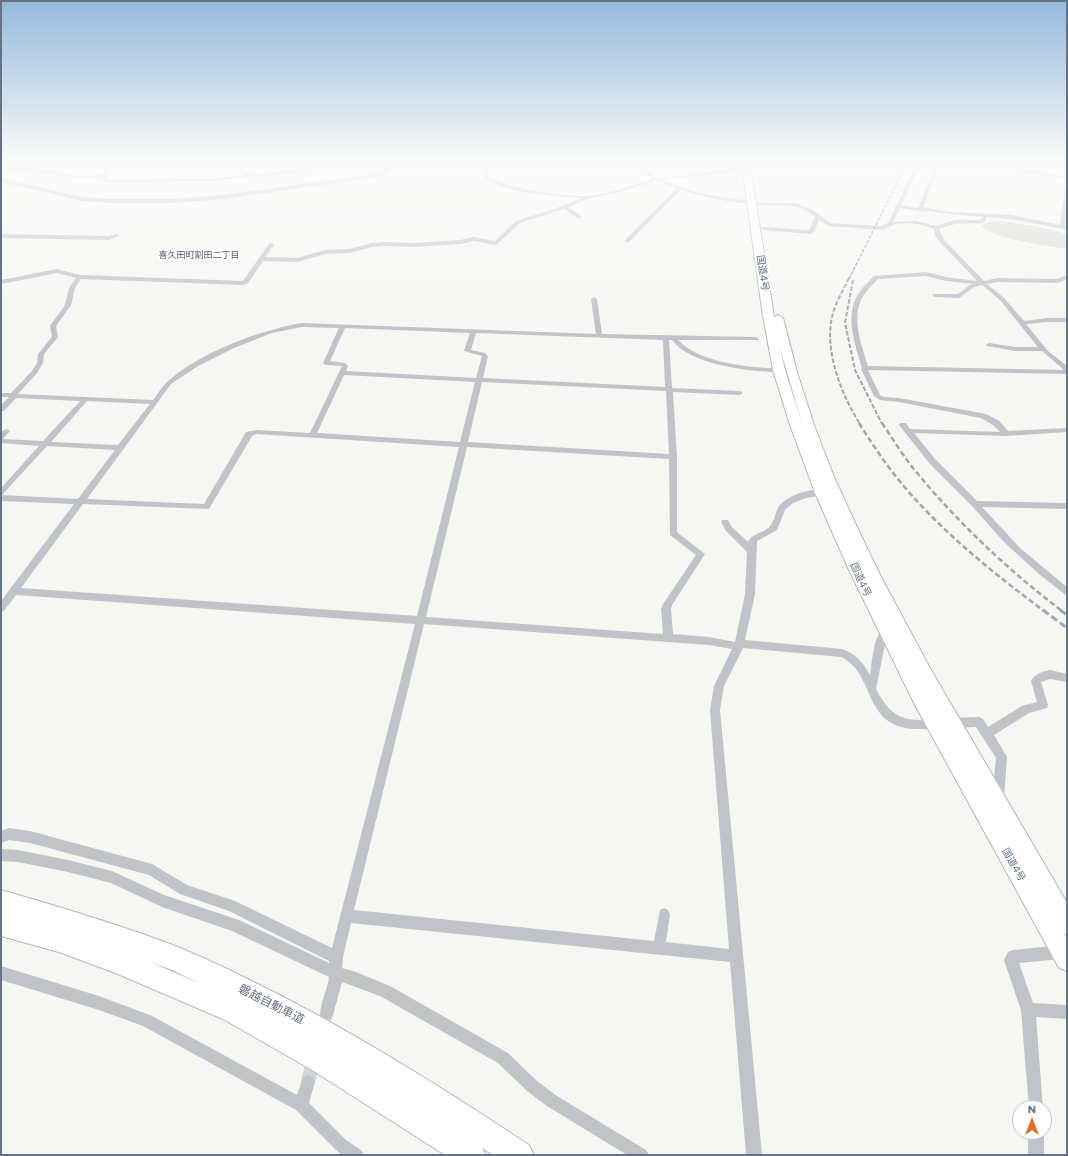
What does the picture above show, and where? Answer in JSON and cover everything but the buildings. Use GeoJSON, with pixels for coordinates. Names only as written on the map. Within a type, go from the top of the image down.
{"type":"FeatureCollection","features":[{"type":"Feature","properties":{"kind":"highway","name":"国道4号"},"geometry":{"type":"LineString","coordinates":[[758,219],[767,310],[785,370],[831,486],[899,629],[937,699],[998,806],[1065,916]]}},
{"type":"Feature","properties":{"kind":"highway","name":"国道4号"},"geometry":{"type":"LineString","coordinates":[[761,219],[764,228],[785,370],[795,422],[822,493],[856,570],[886,632],[934,724],[1065,956]]}},
{"type":"Feature","properties":{"kind":"highway","name":"磐越自動車道"},"geometry":{"type":"LineString","coordinates":[[1,902],[75,923],[132,943],[177,960],[238,988],[331,1036],[445,1106],[519,1155]]}},
{"type":"Feature","properties":{"kind":"highway"},"geometry":{"type":"LineString","coordinates":[[1,924],[62,941],[121,962],[232,1010],[322,1060],[471,1155]]}},
{"type":"Feature","properties":{"kind":"street"},"geometry":{"type":"LineString","coordinates":[[261,259],[297,260],[325,252],[350,251],[372,245],[384,244],[414,246],[460,242],[474,239],[496,243],[518,222],[528,219]]}},
{"type":"Feature","properties":{"kind":"street"},"geometry":{"type":"LineString","coordinates":[[627,241],[649,219]]}},
{"type":"Feature","properties":{"kind":"street"},"geometry":{"type":"LineString","coordinates":[[764,228],[811,232],[818,219]]}},
{"type":"Feature","properties":{"kind":"street"},"geometry":{"type":"LineString","coordinates":[[820,219],[832,224],[882,228],[890,223],[911,221],[936,228],[955,222],[982,222],[984,219]]}},
{"type":"Feature","properties":{"kind":"street"},"geometry":{"type":"LineString","coordinates":[[890,223],[892,219]]}},
{"type":"Feature","properties":{"kind":"street"},"geometry":{"type":"LineString","coordinates":[[993,219],[1032,223],[1067,231]]}},
{"type":"Feature","properties":{"kind":"street"},"geometry":{"type":"LineString","coordinates":[[1022,219],[1064,227]]}},
{"type":"Feature","properties":{"kind":"street"},"geometry":{"type":"LineString","coordinates":[[936,228],[942,241],[982,283],[1002,299],[1043,349],[1067,370]]}},
{"type":"Feature","properties":{"kind":"street"},"geometry":{"type":"LineString","coordinates":[[1,236],[108,238],[116,236]]}},
{"type":"Feature","properties":{"kind":"street"},"geometry":{"type":"LineString","coordinates":[[1,282],[57,271],[65,272],[79,278],[246,282],[271,245]]}},
{"type":"Feature","properties":{"kind":"street"},"geometry":{"type":"LineString","coordinates":[[982,283],[946,279],[926,274],[876,277],[857,301],[855,319],[856,331],[864,368],[876,395],[879,398],[983,416],[996,422],[1006,434]]}},
{"type":"Feature","properties":{"kind":"street"},"geometry":{"type":"LineString","coordinates":[[936,295],[960,296],[969,287],[1006,279],[1058,281],[1067,277]]}},
{"type":"Feature","properties":{"kind":"street"},"geometry":{"type":"LineString","coordinates":[[1,409],[38,368],[41,354],[55,337],[53,326],[68,305],[72,288],[79,278]]}},
{"type":"Feature","properties":{"kind":"street"},"geometry":{"type":"LineString","coordinates":[[594,299],[599,336]]}},
{"type":"Feature","properties":{"kind":"street"},"geometry":{"type":"LineString","coordinates":[[1022,323],[1047,320],[1067,320]]}},
{"type":"Feature","properties":{"kind":"street"},"geometry":{"type":"LineString","coordinates":[[1,608],[169,384],[181,374],[231,347],[294,326],[670,338],[756,339]]}},
{"type":"Feature","properties":{"kind":"street"},"geometry":{"type":"LineString","coordinates":[[313,435],[343,373],[344,364],[326,362],[343,327]]}},
{"type":"Feature","properties":{"kind":"street"},"geometry":{"type":"LineString","coordinates":[[326,1016],[335,985],[336,956],[480,380],[485,356],[483,354],[467,352],[473,332]]}},
{"type":"Feature","properties":{"kind":"street"},"geometry":{"type":"LineString","coordinates":[[670,338],[684,348],[710,360],[740,367],[785,370]]}},
{"type":"Feature","properties":{"kind":"street"},"geometry":{"type":"LineString","coordinates":[[668,638],[666,609],[701,554],[674,535],[673,457],[669,389],[670,338]]}},
{"type":"Feature","properties":{"kind":"street"},"geometry":{"type":"LineString","coordinates":[[989,345],[1015,349],[1043,349]]}},
{"type":"Feature","properties":{"kind":"street"},"geometry":{"type":"LineString","coordinates":[[864,368],[1067,370]]}},
{"type":"Feature","properties":{"kind":"street"},"geometry":{"type":"LineString","coordinates":[[343,373],[740,393]]}},
{"type":"Feature","properties":{"kind":"street"},"geometry":{"type":"LineString","coordinates":[[1,395],[155,402]]}},
{"type":"Feature","properties":{"kind":"street"},"geometry":{"type":"LineString","coordinates":[[1,493],[85,399]]}},
{"type":"Feature","properties":{"kind":"street"},"geometry":{"type":"LineString","coordinates":[[1067,430],[1006,434],[906,428],[933,462],[975,504],[993,527],[1030,563],[1067,592]]}},
{"type":"Feature","properties":{"kind":"street"},"geometry":{"type":"LineString","coordinates":[[1,498],[38,501],[206,507],[249,434],[256,432],[673,457]]}},
{"type":"Feature","properties":{"kind":"street"},"geometry":{"type":"LineString","coordinates":[[1,441],[121,448]]}},
{"type":"Feature","properties":{"kind":"street"},"geometry":{"type":"LineString","coordinates":[[754,1155],[715,710],[719,686],[732,662],[742,636],[750,594],[752,543],[754,539],[774,528],[781,509],[785,505],[806,494],[822,493]]}},
{"type":"Feature","properties":{"kind":"street"},"geometry":{"type":"LineString","coordinates":[[975,504],[1067,506]]}},
{"type":"Feature","properties":{"kind":"street"},"geometry":{"type":"LineString","coordinates":[[725,522],[729,529],[751,550]]}},
{"type":"Feature","properties":{"kind":"street"},"geometry":{"type":"LineString","coordinates":[[14,591],[709,641],[737,646],[751,644],[849,655],[856,660],[882,708],[893,719],[908,724],[979,722],[1002,757],[999,771],[998,806]]}},
{"type":"Feature","properties":{"kind":"street"},"geometry":{"type":"LineString","coordinates":[[871,689],[880,638],[886,632]]}},
{"type":"Feature","properties":{"kind":"street"},"geometry":{"type":"LineString","coordinates":[[987,734],[1026,708],[1043,704],[1036,682],[1040,677],[1058,675],[1067,678]]}},
{"type":"Feature","properties":{"kind":"street"},"geometry":{"type":"LineString","coordinates":[[1,837],[9,834],[30,837],[152,870],[184,890],[231,905],[336,956]]}},
{"type":"Feature","properties":{"kind":"street"},"geometry":{"type":"LineString","coordinates":[[1,855],[18,856],[112,877],[162,901],[234,925],[335,973],[356,979],[385,992],[503,1058],[532,1086],[552,1101],[641,1155]]}},
{"type":"Feature","properties":{"kind":"street"},"geometry":{"type":"LineString","coordinates":[[659,948],[664,914]]}},
{"type":"Feature","properties":{"kind":"street"},"geometry":{"type":"LineString","coordinates":[[347,916],[736,956]]}},
{"type":"Feature","properties":{"kind":"street"},"geometry":{"type":"LineString","coordinates":[[1035,1100],[1028,1010],[1011,960],[1013,956],[1065,956]]}},
{"type":"Feature","properties":{"kind":"street"},"geometry":{"type":"LineString","coordinates":[[1,973],[99,1003],[147,1022],[301,1105],[341,1145],[356,1155]]}},
{"type":"Feature","properties":{"kind":"street"},"geometry":{"type":"LineString","coordinates":[[1028,1010],[1067,1012]]}},
{"type":"Feature","properties":{"kind":"street"},"geometry":{"type":"LineString","coordinates":[[301,1105],[308,1082]]}},
{"type":"Feature","properties":{"kind":"street"},"geometry":{"type":"LineString","coordinates":[[1036,1140],[1036,1155]]}},
{"type":"Feature","properties":{"kind":"shaded area"},"geometry":{"type":"Polygon","coordinates":[[[999,221],[1035,226],[1067,234],[1067,249],[1035,244],[997,235],[981,226],[989,222],[999,221]]]}},
{"type":"Feature","properties":{"kind":"tunnel"},"geometry":{"type":"LineString","coordinates":[[308,1082],[314,1058]]}},
{"type":"Feature","properties":{"kind":"railway"},"geometry":{"type":"LineString","coordinates":[[849,279],[879,219]]}},
{"type":"Feature","properties":{"kind":"railway"},"geometry":{"type":"LineString","coordinates":[[849,278],[833,312],[830,330],[830,344],[836,373],[841,387],[853,413],[860,424]]}},
{"type":"Feature","properties":{"kind":"railway"},"geometry":{"type":"LineString","coordinates":[[853,280],[845,323],[855,370],[882,424]]}},
{"type":"Feature","properties":{"kind":"railway"},"geometry":{"type":"LineString","coordinates":[[859,423],[888,466],[922,507],[972,554],[1044,611]]}},
{"type":"Feature","properties":{"kind":"railway"},"geometry":{"type":"LineString","coordinates":[[882,423],[913,468],[965,526],[1002,562],[1062,611]]}},
{"type":"Feature","properties":{"kind":"railway"},"geometry":{"type":"LineString","coordinates":[[1043,610],[1067,628]]}},
{"type":"Feature","properties":{"kind":"railway"},"geometry":{"type":"LineString","coordinates":[[1060,610],[1067,615]]}},
{"type":"Feature","properties":{"kind":"district","name":"喜久田町割田二丁目"},"geometry":{"type":"Point","coordinates":[199,256]}}]}
